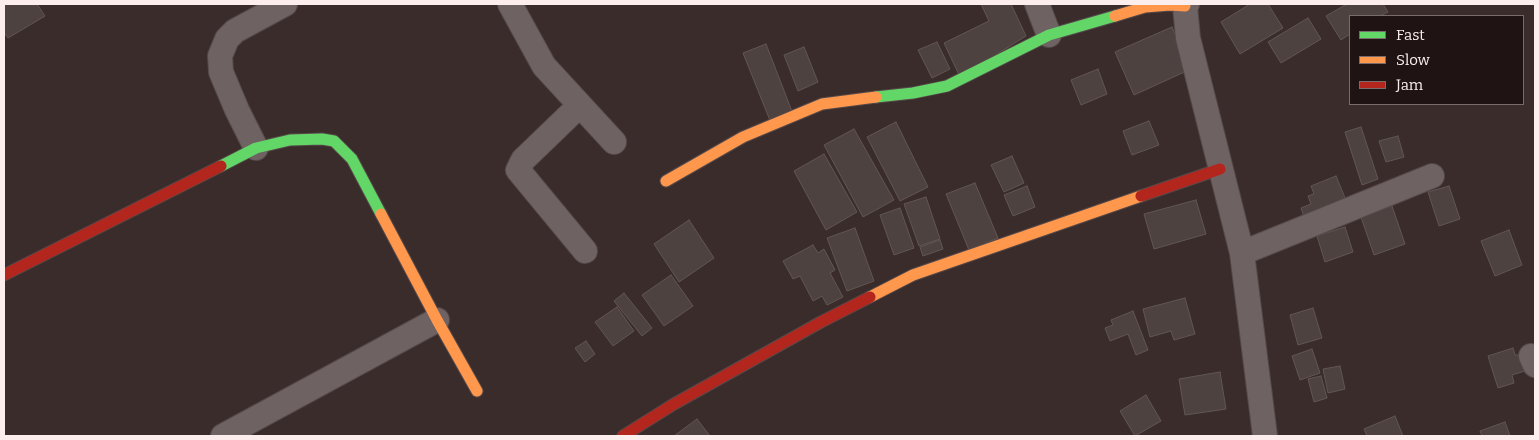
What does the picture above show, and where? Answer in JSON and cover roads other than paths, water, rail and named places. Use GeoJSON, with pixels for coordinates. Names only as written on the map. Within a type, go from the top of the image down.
{"type":"FeatureCollection","features":[{"type":"Feature","properties":{"kind":"street"},"geometry":{"type":"LineString","coordinates":[[256,148],[221,72],[220,56],[227,39],[235,31],[285,4]]}},
{"type":"Feature","properties":{"kind":"street"},"geometry":{"type":"LineString","coordinates":[[510,4],[544,66],[614,142]]}},
{"type":"Feature","properties":{"kind":"street"},"geometry":{"type":"LineString","coordinates":[[1037,4],[1049,35]]}},
{"type":"Feature","properties":{"kind":"street"},"geometry":{"type":"LineString","coordinates":[[666,181],[743,137],[822,104],[913,94],[947,86],[1049,35],[1145,7],[1186,5],[1188,38],[1242,253],[1265,436]]}},
{"type":"Feature","properties":{"kind":"street"},"geometry":{"type":"LineString","coordinates":[[580,105],[523,160],[518,170],[585,251]]}},
{"type":"Feature","properties":{"kind":"street"},"geometry":{"type":"LineString","coordinates":[[4,275],[256,148],[290,140],[322,139],[334,141],[352,159],[436,320],[477,391]]}},
{"type":"Feature","properties":{"kind":"street"},"geometry":{"type":"LineString","coordinates":[[623,436],[674,404],[812,327],[913,275],[1220,169]]}},
{"type":"Feature","properties":{"kind":"street"},"geometry":{"type":"LineString","coordinates":[[1242,253],[1432,176]]}},
{"type":"Feature","properties":{"kind":"street"},"geometry":{"type":"LineString","coordinates":[[223,436],[436,320]]}}]}
